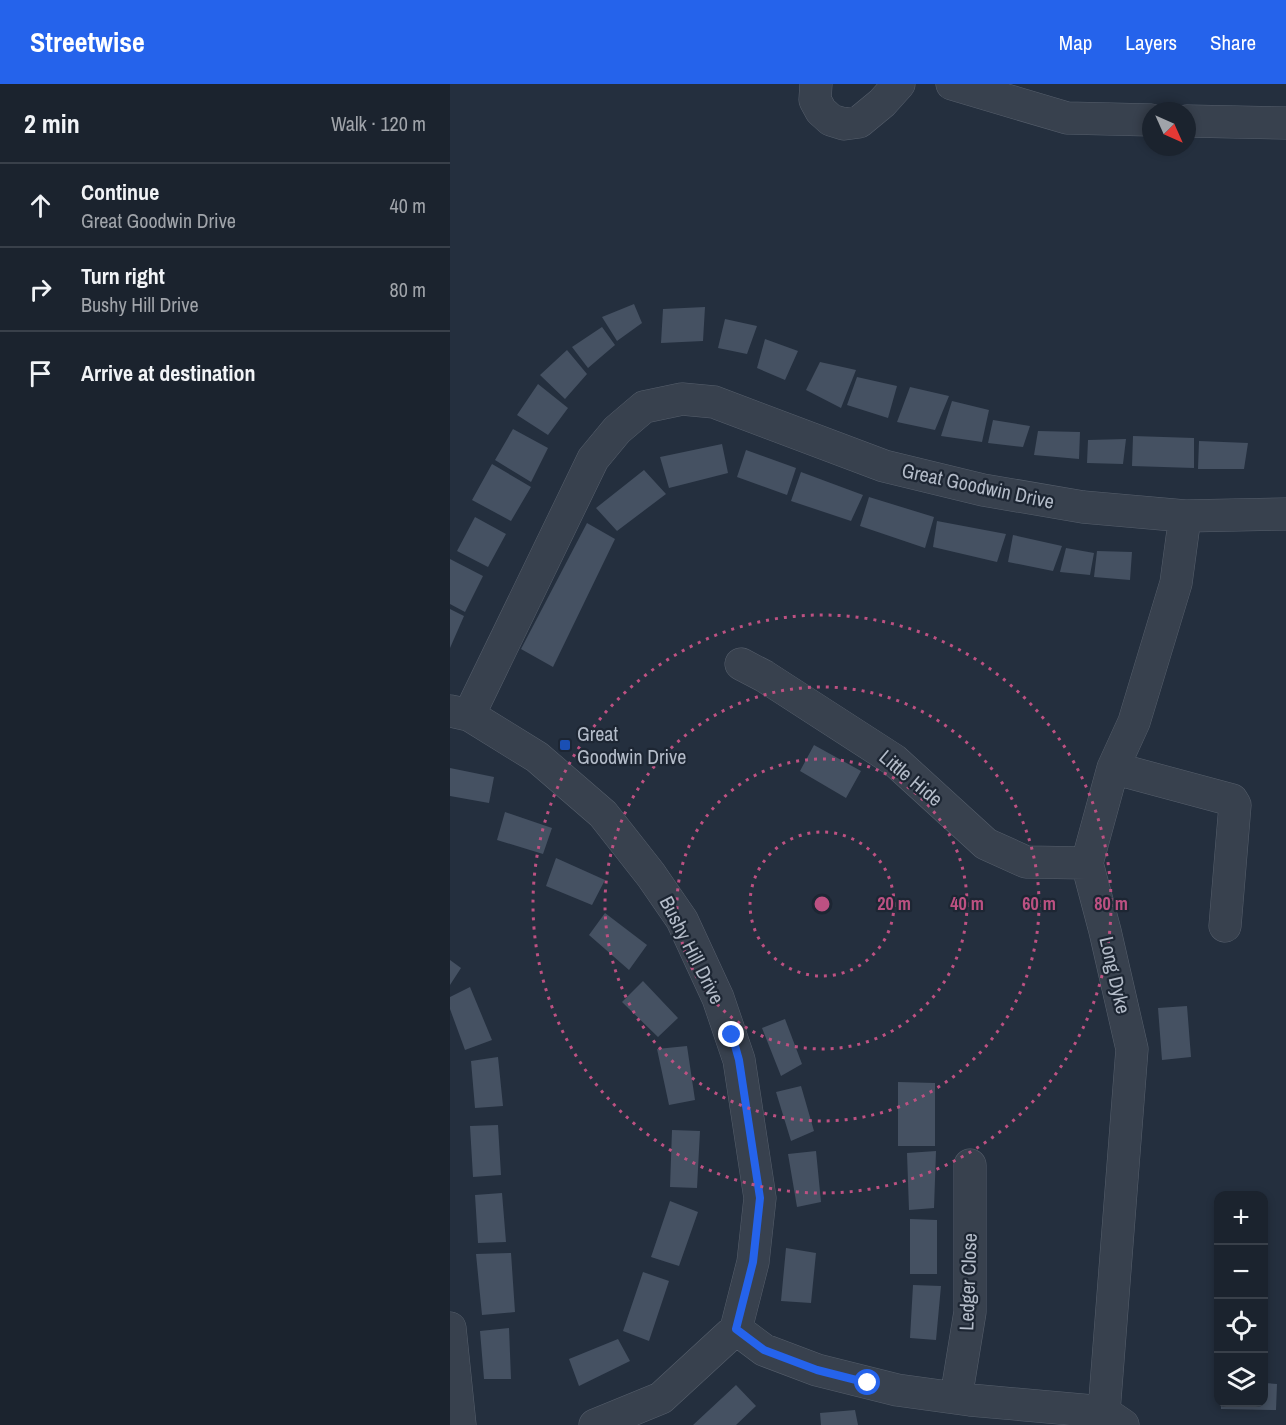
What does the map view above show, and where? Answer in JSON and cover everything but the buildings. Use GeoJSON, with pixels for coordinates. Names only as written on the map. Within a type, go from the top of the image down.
{"type":"FeatureCollection","features":[{"type":"Feature","properties":{"kind":"street"},"geometry":{"type":"LineString","coordinates":[[816,84],[815,100],[821,111],[831,120],[844,124],[859,122],[882,103],[899,84]]}},
{"type":"Feature","properties":{"kind":"street"},"geometry":{"type":"LineString","coordinates":[[952,84],[1067,118],[1142,120]]}},
{"type":"Feature","properties":{"kind":"street"},"geometry":{"type":"LineString","coordinates":[[1196,121],[1286,123]]}},
{"type":"Feature","properties":{"kind":"street","name":"Great Goodwin Drive"},"geometry":{"type":"LineString","coordinates":[[460,713],[593,459],[617,430],[644,407],[682,399],[714,402],[884,466],[983,490],[1083,507],[1185,516],[1286,514]]}},
{"type":"Feature","properties":{"kind":"street"},"geometry":{"type":"LineString","coordinates":[[1087,863],[1113,768],[1134,722],[1176,583],[1185,516]]}},
{"type":"Feature","properties":{"kind":"street","name":"Little Hide"},"geometry":{"type":"LineString","coordinates":[[741,664],[764,676],[894,760],[986,844],[1026,862],[1087,863]]}},
{"type":"Feature","properties":{"kind":"street","name":"Bushy Hill Drive"},"geometry":{"type":"LineString","coordinates":[[460,713],[537,757],[603,814],[651,875],[681,920],[718,998],[739,1060],[760,1198],[753,1262],[736,1329]]}},
{"type":"Feature","properties":{"kind":"street"},"geometry":{"type":"LineString","coordinates":[[1113,768],[1232,800],[1235,805],[1226,926]]}},
{"type":"Feature","properties":{"kind":"street","name":"Long Dyke"},"geometry":{"type":"LineString","coordinates":[[1087,863],[1132,1049],[1113,1419]]}},
{"type":"Feature","properties":{"kind":"street","name":"Ledger Close"},"geometry":{"type":"LineString","coordinates":[[956,1398],[970,1312],[970,1165]]}},
{"type":"Feature","properties":{"kind":"street"},"geometry":{"type":"LineString","coordinates":[[450,1328],[460,1425]]}},
{"type":"Feature","properties":{"kind":"street"},"geometry":{"type":"LineString","coordinates":[[595,1425],[661,1398],[736,1329],[764,1350],[817,1370],[897,1390],[1113,1419]]}},
{"type":"Feature","properties":{"kind":"place","name":"Great Goodwin Drive"},"geometry":{"type":"Point","coordinates":[565,745]}},
{"type":"Feature","properties":{"kind":"route"},"geometry":{"type":"LineString","coordinates":[[732,1035],[739,1060],[760,1198],[753,1262],[736,1329],[764,1350],[817,1370],[868,1383]]}}]}
